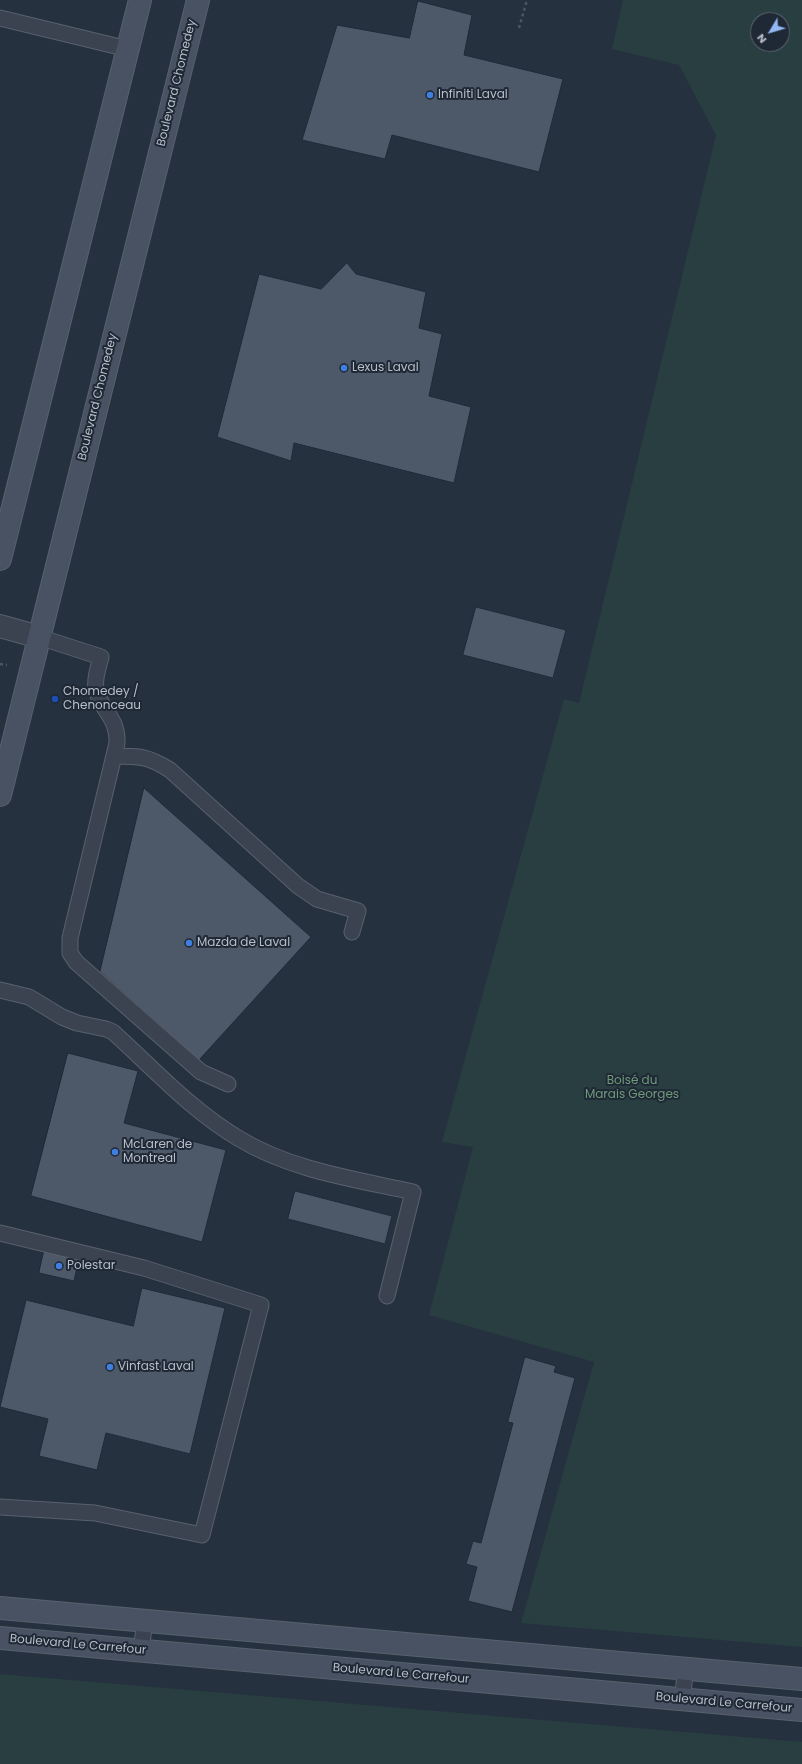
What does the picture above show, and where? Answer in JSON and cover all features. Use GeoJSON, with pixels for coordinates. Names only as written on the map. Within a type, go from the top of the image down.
{"type":"FeatureCollection","features":[{"type":"Feature","properties":{"kind":"street"},"geometry":{"type":"LineString","coordinates":[[0,559],[140,0]]}},
{"type":"Feature","properties":{"kind":"street","name":"Boulevard Chomedey"},"geometry":{"type":"LineString","coordinates":[[0,795],[38,636],[198,0]]}},
{"type":"Feature","properties":{"kind":"street"},"geometry":{"type":"LineString","coordinates":[[0,626],[38,636]]}},
{"type":"Feature","properties":{"kind":"street"},"geometry":{"type":"LineString","coordinates":[[0,1608],[802,1679]]}},
{"type":"Feature","properties":{"kind":"street","name":"Boulevard Le Carrefour"},"geometry":{"type":"LineString","coordinates":[[0,1638],[802,1710]]}},
{"type":"Feature","properties":{"kind":"lane"},"geometry":{"type":"LineString","coordinates":[[0,18],[128,49]]}},
{"type":"Feature","properties":{"kind":"lane"},"geometry":{"type":"LineString","coordinates":[[38,636],[101,657],[96,686],[103,705],[118,731],[114,756],[70,938],[70,953],[76,962],[201,1072],[228,1084]]}},
{"type":"Feature","properties":{"kind":"lane"},"geometry":{"type":"LineString","coordinates":[[114,756],[138,756],[154,759],[170,770],[298,886],[318,899],[358,912],[352,932]]}},
{"type":"Feature","properties":{"kind":"lane"},"geometry":{"type":"LineString","coordinates":[[0,990],[29,997],[62,1017],[77,1023],[106,1028],[196,1109],[239,1139],[268,1153],[317,1170],[413,1192],[387,1296]]}},
{"type":"Feature","properties":{"kind":"lane"},"geometry":{"type":"LineString","coordinates":[[0,1233],[144,1268],[260,1305],[202,1535],[95,1514],[0,1507]]}},
{"type":"Feature","properties":{"kind":"lane"},"geometry":{"type":"LineString","coordinates":[[141,1651],[145,1620]]}},
{"type":"Feature","properties":{"kind":"lane"},"geometry":{"type":"LineString","coordinates":[[683,1699],[685,1669]]}},
{"type":"Feature","properties":{"kind":"path"},"geometry":{"type":"LineString","coordinates":[[520,28],[527,0]]}},
{"type":"Feature","properties":{"kind":"green space","name":"Boisé du Marais Georges"},"geometry":{"type":"Polygon","coordinates":[[[623,0],[802,0],[802,1647],[521,1623],[594,1362],[429,1315],[473,1147],[442,1142],[564,699],[579,703],[716,135],[679,65],[612,49],[623,0]]]}},
{"type":"Feature","properties":{"kind":"green space"},"geometry":{"type":"Polygon","coordinates":[[[0,1674],[802,1742],[802,1764],[0,1764],[0,1674]]]}},
{"type":"Feature","properties":{"kind":"building"},"geometry":{"type":"Polygon","coordinates":[[[418,1],[472,15],[464,55],[563,79],[539,172],[392,135],[385,159],[302,140],[337,25],[409,38],[418,1]]]}},
{"type":"Feature","properties":{"kind":"building"},"geometry":{"type":"Polygon","coordinates":[[[347,263],[356,274],[426,292],[419,328],[442,334],[429,396],[471,407],[454,483],[294,443],[291,461],[217,437],[259,274],[321,289],[347,263]]]}},
{"type":"Feature","properties":{"kind":"building"},"geometry":{"type":"Polygon","coordinates":[[[476,607],[566,630],[553,678],[463,655],[476,607]]]}},
{"type":"Feature","properties":{"kind":"building"},"geometry":{"type":"Polygon","coordinates":[[[144,788],[311,937],[199,1060],[100,972],[144,788]]]}},
{"type":"Feature","properties":{"kind":"building"},"geometry":{"type":"Polygon","coordinates":[[[68,1053],[138,1071],[124,1123],[226,1150],[202,1242],[31,1196],[68,1053]]]}},
{"type":"Feature","properties":{"kind":"building"},"geometry":{"type":"Polygon","coordinates":[[[295,1191],[392,1216],[385,1244],[288,1219],[295,1191]]]}},
{"type":"Feature","properties":{"kind":"building","name":"Polestar"},"geometry":{"type":"Polygon","coordinates":[[[44,1251],[79,1259],[74,1281],[39,1273],[44,1251]]]}},
{"type":"Feature","properties":{"kind":"building","name":"Vinfast Laval"},"geometry":{"type":"Polygon","coordinates":[[[142,1288],[225,1308],[190,1454],[106,1433],[97,1470],[39,1456],[48,1419],[0,1407],[26,1300],[133,1326],[142,1288]]]}},
{"type":"Feature","properties":{"kind":"building"},"geometry":{"type":"Polygon","coordinates":[[[525,1357],[556,1366],[554,1372],[575,1378],[512,1612],[468,1601],[477,1567],[466,1564],[473,1541],[481,1543],[513,1423],[508,1422],[525,1357]]]}},
{"type":"Feature","properties":{"kind":"place","name":"Infiniti Laval"},"geometry":{"type":"Point","coordinates":[430,95]}},
{"type":"Feature","properties":{"kind":"place","name":"Lexus Laval"},"geometry":{"type":"Point","coordinates":[344,368]}},
{"type":"Feature","properties":{"kind":"place","name":"Chomedey / Chenonceau"},"geometry":{"type":"Point","coordinates":[55,699]}},
{"type":"Feature","properties":{"kind":"place","name":"Mazda de Laval"},"geometry":{"type":"Point","coordinates":[189,943]}},
{"type":"Feature","properties":{"kind":"place","name":"McLaren de Montreal"},"geometry":{"type":"Point","coordinates":[115,1152]}},
{"type":"Feature","properties":{"kind":"place","name":"Polestar"},"geometry":{"type":"Point","coordinates":[59,1266]}},
{"type":"Feature","properties":{"kind":"place","name":"Vinfast Laval"},"geometry":{"type":"Point","coordinates":[110,1367]}}]}
